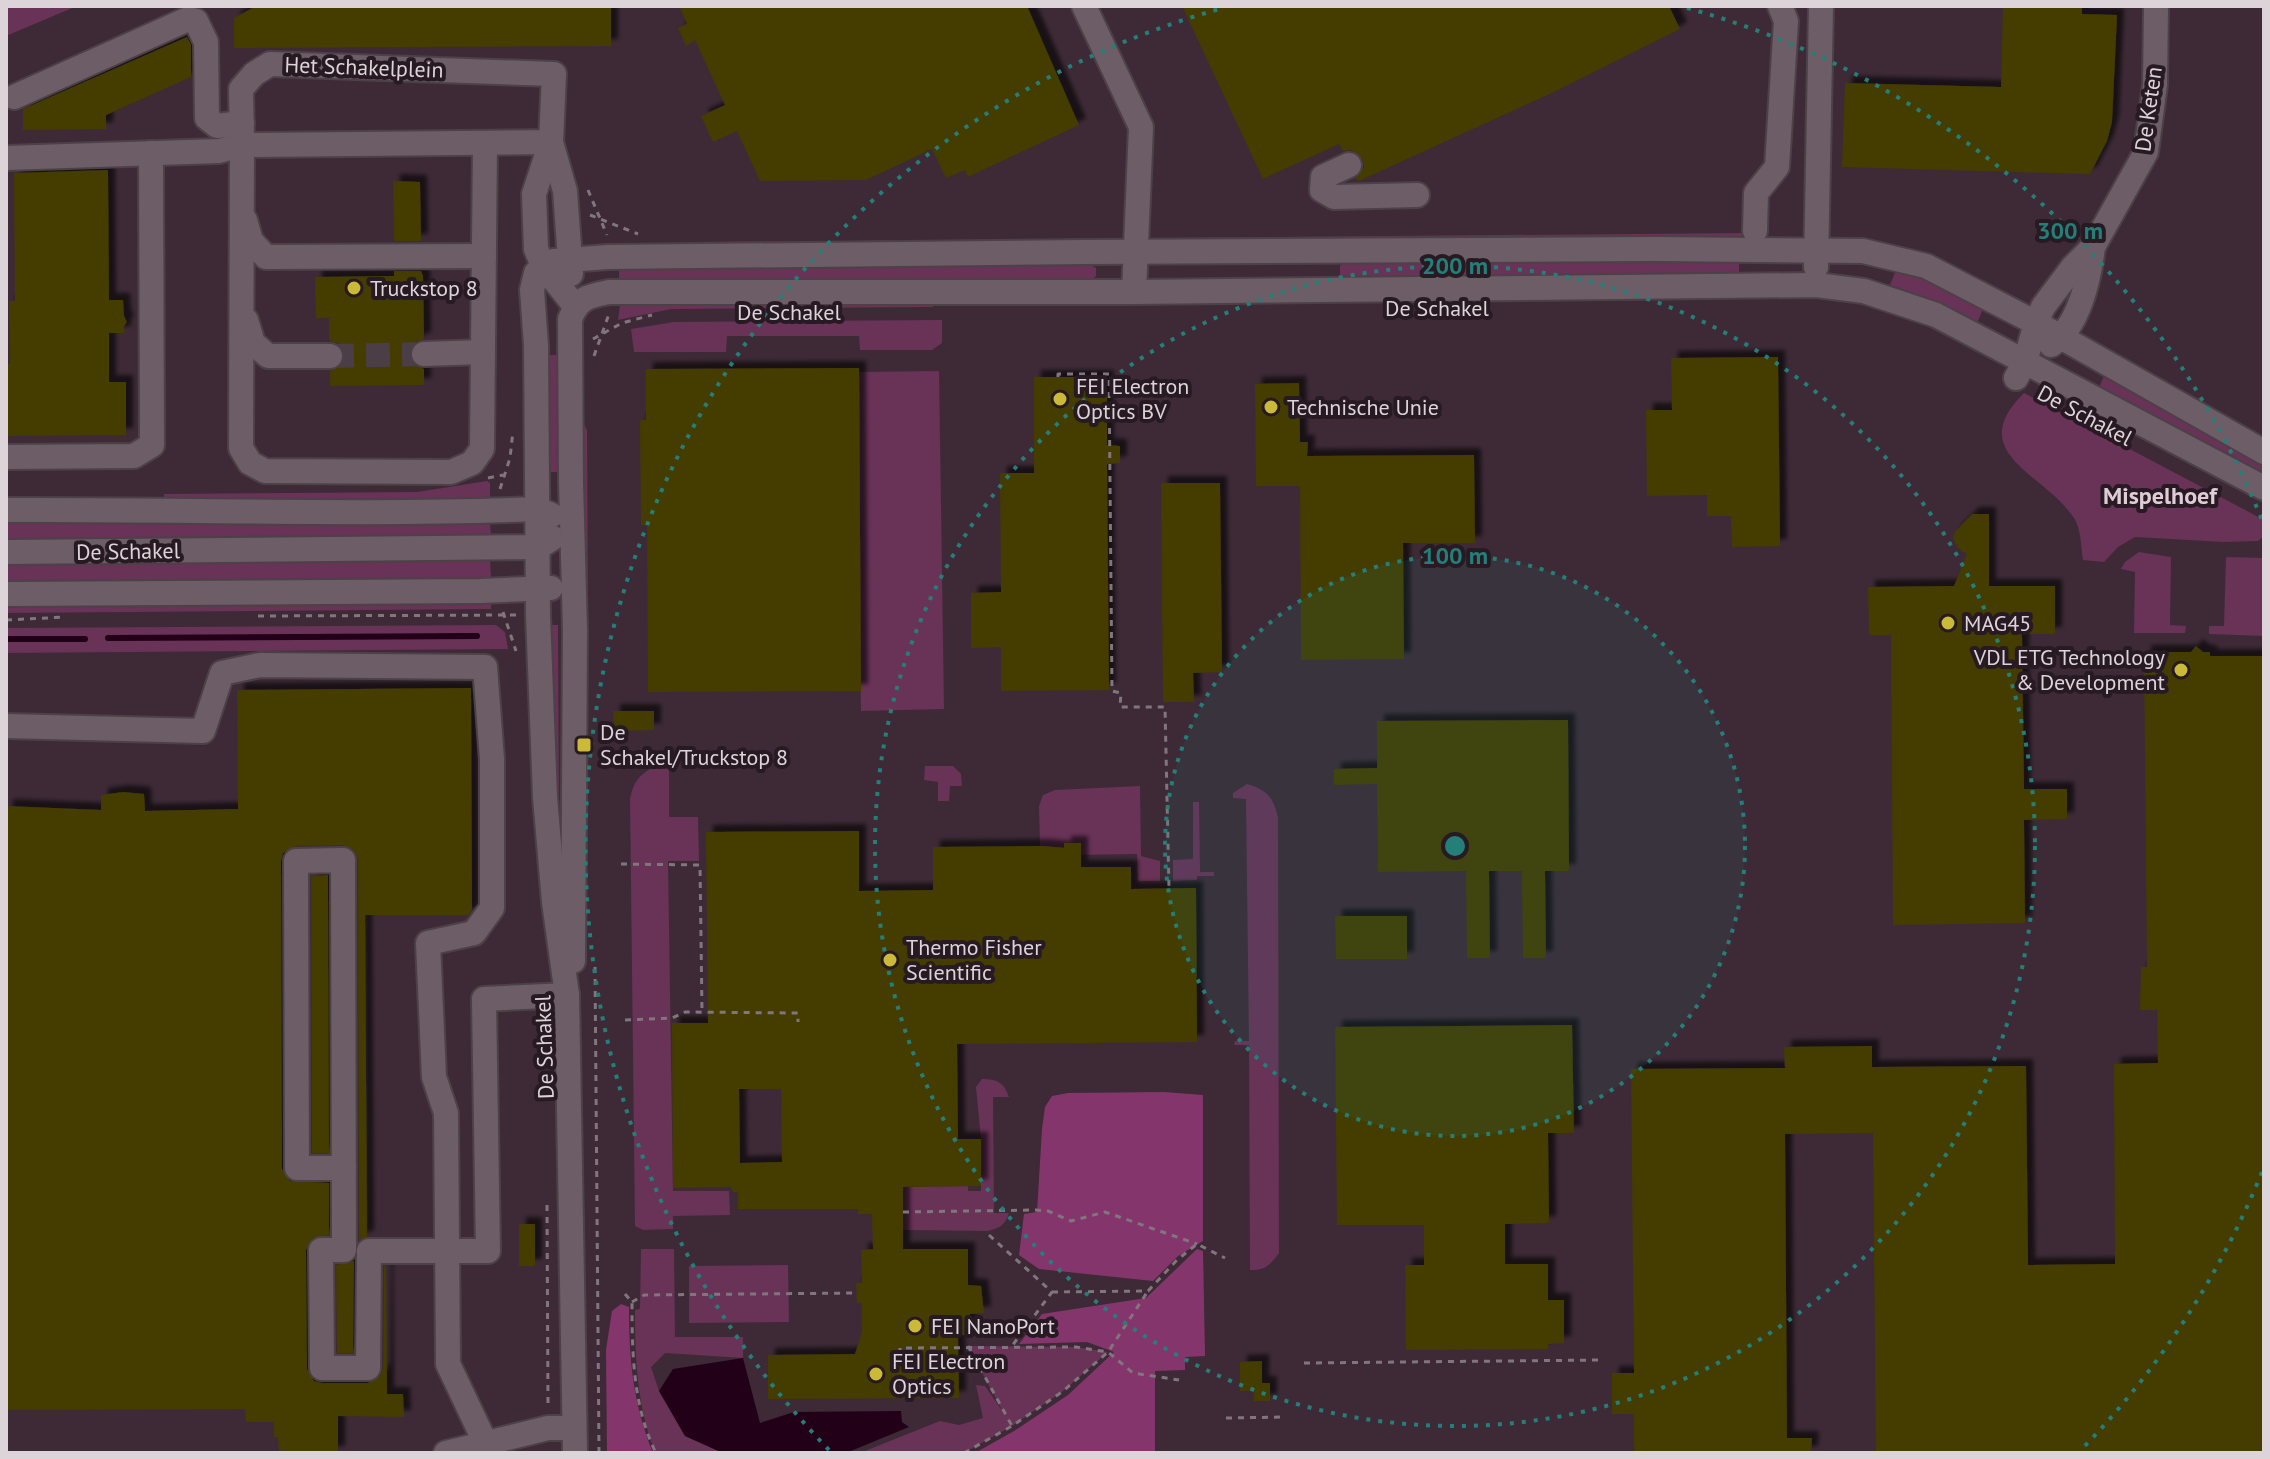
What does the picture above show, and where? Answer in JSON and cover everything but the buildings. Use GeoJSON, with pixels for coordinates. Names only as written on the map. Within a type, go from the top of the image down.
{"type":"FeatureCollection","features":[{"type":"Feature","properties":{"kind":"street"},"geometry":{"type":"LineString","coordinates":[[1084,6],[1141,127],[1134,292]]}},
{"type":"Feature","properties":{"kind":"street"},"geometry":{"type":"LineString","coordinates":[[1755,231],[1756,193],[1777,167],[1786,21],[1780,6]]}},
{"type":"Feature","properties":{"kind":"street"},"geometry":{"type":"LineString","coordinates":[[1816,285],[1821,6]]}},
{"type":"Feature","properties":{"kind":"street","name":"De Keten"},"geometry":{"type":"LineString","coordinates":[[2020,370],[2043,307],[2073,267],[2146,152],[2155,85],[2156,6]]}},
{"type":"Feature","properties":{"kind":"street"},"geometry":{"type":"LineString","coordinates":[[14,97],[188,19],[196,21],[206,42],[207,118],[217,126],[242,134],[485,143],[551,142]]}},
{"type":"Feature","properties":{"kind":"street","name":"Het Schakelplein"},"geometry":{"type":"LineString","coordinates":[[242,134],[241,89],[254,74],[270,64],[554,74],[551,142]]}},
{"type":"Feature","properties":{"kind":"street"},"geometry":{"type":"LineString","coordinates":[[6,158],[219,151],[242,134]]}},
{"type":"Feature","properties":{"kind":"street"},"geometry":{"type":"LineString","coordinates":[[242,134],[241,448],[250,463],[265,471],[451,472],[472,463],[482,449],[485,143]]}},
{"type":"Feature","properties":{"kind":"street","name":"De Schakel"},"geometry":{"type":"LineString","coordinates":[[551,142],[565,191],[575,306],[570,319],[571,526],[584,686],[574,952],[567,995]]}},
{"type":"Feature","properties":{"kind":"street","name":"De Schakel"},"geometry":{"type":"LineString","coordinates":[[551,142],[534,194],[536,249],[543,266],[575,306]]}},
{"type":"Feature","properties":{"kind":"street"},"geometry":{"type":"LineString","coordinates":[[6,457],[134,456],[152,445],[151,153]]}},
{"type":"Feature","properties":{"kind":"street"},"geometry":{"type":"LineString","coordinates":[[1349,165],[1323,177],[1322,190],[1334,197],[1417,195]]}},
{"type":"Feature","properties":{"kind":"street"},"geometry":{"type":"LineString","coordinates":[[242,210],[251,241],[266,257],[484,256]]}},
{"type":"Feature","properties":{"kind":"street","name":"De Keten"},"geometry":{"type":"LineString","coordinates":[[2063,338],[2089,276],[2086,243]]}},
{"type":"Feature","properties":{"kind":"street"},"geometry":{"type":"LineString","coordinates":[[543,266],[569,258],[1135,252],[1863,251],[1926,266],[2036,323],[2264,452]]}},
{"type":"Feature","properties":{"kind":"street","name":"De Schakel"},"geometry":{"type":"LineString","coordinates":[[543,266],[536,273],[532,290],[536,345],[538,615],[545,797],[554,902],[567,995],[575,1453]]}},
{"type":"Feature","properties":{"kind":"street","name":"De Schakel"},"geometry":{"type":"LineString","coordinates":[[575,306],[588,296],[609,292],[1134,292],[1816,285],[1864,291],[1936,315],[2020,370],[2264,488]]}},
{"type":"Feature","properties":{"kind":"street"},"geometry":{"type":"LineString","coordinates":[[241,307],[253,343],[268,356],[330,356]]}},
{"type":"Feature","properties":{"kind":"street"},"geometry":{"type":"LineString","coordinates":[[2020,370],[2063,338]]}},
{"type":"Feature","properties":{"kind":"street"},"geometry":{"type":"LineString","coordinates":[[424,354],[483,352]]}},
{"type":"Feature","properties":{"kind":"street","name":"De Schakel"},"geometry":{"type":"LineString","coordinates":[[6,510],[161,509],[256,513],[538,509],[571,526]]}},
{"type":"Feature","properties":{"kind":"street"},"geometry":{"type":"LineString","coordinates":[[539,547],[571,526]]}},
{"type":"Feature","properties":{"kind":"street","name":"De Schakel"},"geometry":{"type":"LineString","coordinates":[[6,552],[539,547]]}},
{"type":"Feature","properties":{"kind":"street","name":"De Schakel"},"geometry":{"type":"LineString","coordinates":[[6,594],[551,588],[573,578]]}},
{"type":"Feature","properties":{"kind":"street"},"geometry":{"type":"LineString","coordinates":[[6,726],[203,731],[222,673],[260,665],[485,667],[492,759],[492,908],[474,933],[428,943],[434,1077],[446,1113],[448,1364],[481,1446]]}},
{"type":"Feature","properties":{"kind":"street"},"geometry":{"type":"LineString","coordinates":[[344,1168],[297,1168],[296,861],[343,860],[344,1168],[344,1250]]}},
{"type":"Feature","properties":{"kind":"street"},"geometry":{"type":"LineString","coordinates":[[369,1251],[368,1368],[322,1368],[321,1250],[488,1251],[484,999],[567,995]]}},
{"type":"Feature","properties":{"kind":"street"},"geometry":{"type":"LineString","coordinates":[[446,1453],[548,1428],[574,1428]]}},
{"type":"Feature","properties":{"kind":"path"},"geometry":{"type":"LineString","coordinates":[[570,345],[586,344],[622,323],[660,314]]}},
{"type":"Feature","properties":{"kind":"path"},"geometry":{"type":"LineString","coordinates":[[1058,377],[1058,374],[1109,374],[1112,691],[1121,693],[1120,707],[1165,707],[1169,888]]}},
{"type":"Feature","properties":{"kind":"path"},"geometry":{"type":"LineString","coordinates":[[500,589],[504,616],[517,658]]}},
{"type":"Feature","properties":{"kind":"path"},"geometry":{"type":"LineString","coordinates":[[259,616],[538,615]]}},
{"type":"Feature","properties":{"kind":"path"},"geometry":{"type":"LineString","coordinates":[[6,620],[67,617]]}},
{"type":"Feature","properties":{"kind":"path"},"geometry":{"type":"LineString","coordinates":[[621,864],[700,865],[702,1012]]}},
{"type":"Feature","properties":{"kind":"path"},"geometry":{"type":"LineString","coordinates":[[595,964],[599,1453]]}},
{"type":"Feature","properties":{"kind":"path"},"geometry":{"type":"LineString","coordinates":[[625,1020],[672,1018],[685,1012],[798,1013],[798,1022]]}},
{"type":"Feature","properties":{"kind":"path"},"geometry":{"type":"LineString","coordinates":[[547,1197],[548,1428]]}},
{"type":"Feature","properties":{"kind":"path"},"geometry":{"type":"LineString","coordinates":[[903,1212],[1036,1210],[1048,1211],[1071,1221],[1105,1212],[1197,1244],[1225,1258]]}},
{"type":"Feature","properties":{"kind":"path"},"geometry":{"type":"LineString","coordinates":[[989,1235],[1052,1292],[1148,1291]]}},
{"type":"Feature","properties":{"kind":"path"},"geometry":{"type":"LineString","coordinates":[[964,1453],[1012,1426],[1062,1392],[1108,1352],[1148,1291],[1197,1244]]}},
{"type":"Feature","properties":{"kind":"path"},"geometry":{"type":"LineString","coordinates":[[1011,1347],[1052,1292]]}},
{"type":"Feature","properties":{"kind":"path"},"geometry":{"type":"LineString","coordinates":[[632,1302],[644,1295],[856,1293]]}},
{"type":"Feature","properties":{"kind":"path"},"geometry":{"type":"LineString","coordinates":[[625,1294],[632,1302],[632,1355],[643,1421],[656,1453]]}},
{"type":"Feature","properties":{"kind":"path"},"geometry":{"type":"LineString","coordinates":[[968,1346],[1012,1426]]}},
{"type":"Feature","properties":{"kind":"path"},"geometry":{"type":"LineString","coordinates":[[900,1354],[900,1348],[1076,1347],[1108,1352],[1133,1373],[1179,1380]]}},
{"type":"Feature","properties":{"kind":"path"},"geometry":{"type":"LineString","coordinates":[[1304,1363],[1603,1360]]}},
{"type":"Feature","properties":{"kind":"path"},"geometry":{"type":"LineString","coordinates":[[1226,1418],[1284,1417]]}},
{"type":"Feature","properties":{"kind":"shaded area"},"geometry":{"type":"Polygon","coordinates":[[[6,6],[77,6],[6,36],[6,6]]]}},
{"type":"Feature","properties":{"kind":"shaded area"},"geometry":{"type":"Polygon","coordinates":[[[44,6],[2264,6],[2264,1453],[6,1453],[6,24],[44,6]]]}},
{"type":"Feature","properties":{"kind":"shaded area"},"geometry":{"type":"Polygon","coordinates":[[[1748,233],[1743,238],[1157,243],[1152,238],[1748,233]]]}},
{"type":"Feature","properties":{"kind":"shaded area"},"geometry":{"type":"Polygon","coordinates":[[[1081,239],[1077,243],[696,247],[693,242],[1081,239]]]}},
{"type":"Feature","properties":{"kind":"shaded area"},"geometry":{"type":"Polygon","coordinates":[[[1739,259],[1739,276],[1344,279],[1340,275],[1340,266],[1344,262],[1739,259]]]}},
{"type":"Feature","properties":{"kind":"shaded area"},"geometry":{"type":"Polygon","coordinates":[[[1089,264],[1096,268],[1096,276],[1090,281],[619,285],[619,268],[1089,264]]]}},
{"type":"Feature","properties":{"kind":"shaded area"},"geometry":{"type":"Polygon","coordinates":[[[1896,270],[1931,282],[1983,309],[1977,323],[1925,297],[1890,285],[1896,270]]]}},
{"type":"Feature","properties":{"kind":"shaded area"},"geometry":{"type":"Polygon","coordinates":[[[933,302],[933,307],[671,309],[618,320],[620,305],[933,302]]]}},
{"type":"Feature","properties":{"kind":"shaded area"},"geometry":{"type":"Polygon","coordinates":[[[942,320],[942,343],[932,350],[860,350],[859,336],[727,336],[726,352],[634,352],[631,329],[674,322],[942,320]]]}},
{"type":"Feature","properties":{"kind":"shaded area"},"geometry":{"type":"Polygon","coordinates":[[[543,355],[560,355],[561,472],[544,472],[543,355]]]}},
{"type":"Feature","properties":{"kind":"shaded area"},"geometry":{"type":"Polygon","coordinates":[[[939,371],[944,709],[861,711],[856,372],[939,371]]]}},
{"type":"Feature","properties":{"kind":"shaded area"},"geometry":{"type":"Polygon","coordinates":[[[2104,376],[2264,458],[2264,476],[2098,390],[2104,376]]]}},
{"type":"Feature","properties":{"kind":"shaded area"},"geometry":{"type":"Polygon","coordinates":[[[2024,393],[2264,520],[2264,536],[2258,541],[2224,542],[2135,537],[2118,547],[2104,562],[2083,560],[2074,518],[2061,502],[2015,461],[2005,447],[2002,432],[2007,414],[2024,393]]]}},
{"type":"Feature","properties":{"kind":"shaded area"},"geometry":{"type":"Polygon","coordinates":[[[583,423],[587,430],[588,602],[584,609],[578,581],[583,423]]]}},
{"type":"Feature","properties":{"kind":"shaded area"},"geometry":{"type":"Polygon","coordinates":[[[490,483],[490,500],[219,502],[164,497],[164,494],[417,492],[490,483]]]}},
{"type":"Feature","properties":{"kind":"shaded area"},"geometry":{"type":"Polygon","coordinates":[[[490,521],[491,537],[6,541],[6,524],[490,521]]]}},
{"type":"Feature","properties":{"kind":"shaded area"},"geometry":{"type":"Polygon","coordinates":[[[2139,552],[2171,557],[2170,625],[2186,626],[2185,633],[2134,633],[2135,572],[2121,569],[2139,552]]]}},
{"type":"Feature","properties":{"kind":"shaded area"},"geometry":{"type":"Polygon","coordinates":[[[2226,557],[2264,558],[2264,636],[2209,634],[2209,626],[2224,626],[2226,557]]]}},
{"type":"Feature","properties":{"kind":"shaded area"},"geometry":{"type":"Polygon","coordinates":[[[490,558],[491,579],[6,584],[6,561],[490,558]]]}},
{"type":"Feature","properties":{"kind":"shaded area"},"geometry":{"type":"Polygon","coordinates":[[[491,600],[491,609],[6,613],[6,604],[491,600]]]}},
{"type":"Feature","properties":{"kind":"shaded area"},"geometry":{"type":"Polygon","coordinates":[[[496,625],[505,632],[508,649],[6,653],[6,628],[496,625]]]}},
{"type":"Feature","properties":{"kind":"shaded area"},"geometry":{"type":"Polygon","coordinates":[[[545,625],[558,625],[559,823],[556,823],[545,625]]]}},
{"type":"Feature","properties":{"kind":"shaded area"},"geometry":{"type":"Polygon","coordinates":[[[925,766],[953,766],[961,774],[962,786],[950,786],[949,801],[938,801],[938,782],[924,780],[925,766]]]}},
{"type":"Feature","properties":{"kind":"shaded area"},"geometry":{"type":"Polygon","coordinates":[[[650,769],[669,769],[669,817],[698,817],[699,861],[668,861],[673,1191],[729,1191],[730,1215],[673,1216],[673,1229],[643,1230],[635,1226],[630,799],[636,781],[650,769]]]}},
{"type":"Feature","properties":{"kind":"shaded area"},"geometry":{"type":"Polygon","coordinates":[[[1247,784],[1268,795],[1278,817],[1279,1253],[1267,1266],[1255,1270],[1250,1270],[1249,1045],[1234,1045],[1235,1041],[1249,1041],[1246,799],[1233,798],[1233,793],[1247,784]]]}},
{"type":"Feature","properties":{"kind":"shaded area"},"geometry":{"type":"Polygon","coordinates":[[[1140,786],[1141,856],[1160,861],[1160,881],[1138,881],[1137,854],[1068,855],[1048,879],[1047,846],[1040,846],[1039,806],[1043,795],[1055,790],[1140,786]]]}},
{"type":"Feature","properties":{"kind":"shaded area"},"geometry":{"type":"Polygon","coordinates":[[[1193,802],[1199,802],[1200,872],[1214,872],[1214,876],[1173,881],[1173,860],[1193,859],[1193,802]]]}},
{"type":"Feature","properties":{"kind":"shaded area"},"geometry":{"type":"Polygon","coordinates":[[[982,1079],[999,1082],[1009,1097],[993,1097],[994,1213],[1009,1213],[1006,1220],[988,1231],[903,1230],[903,1187],[968,1186],[968,1191],[981,1191],[981,1139],[976,1087],[982,1079]]]}},
{"type":"Feature","properties":{"kind":"shaded area"},"geometry":{"type":"Polygon","coordinates":[[[1164,1092],[1203,1095],[1203,1241],[1178,1256],[1153,1281],[1039,1269],[1019,1255],[1024,1214],[1037,1212],[1042,1129],[1045,1107],[1052,1096],[1068,1093],[1164,1092]]]}},
{"type":"Feature","properties":{"kind":"shaded area"},"geometry":{"type":"Polygon","coordinates":[[[641,1249],[674,1249],[675,1337],[743,1337],[743,1358],[665,1353],[651,1367],[659,1391],[685,1436],[723,1453],[655,1452],[644,1417],[637,1364],[635,1310],[640,1309],[641,1249]]]}},
{"type":"Feature","properties":{"kind":"shaded area"},"geometry":{"type":"Polygon","coordinates":[[[1197,1249],[1203,1251],[1205,1356],[1185,1357],[1185,1370],[1155,1371],[1155,1453],[975,1453],[1068,1395],[1114,1352],[1087,1342],[1019,1344],[1042,1314],[1146,1298],[1197,1249]]]}},
{"type":"Feature","properties":{"kind":"shaded area"},"geometry":{"type":"Polygon","coordinates":[[[788,1265],[789,1322],[689,1323],[689,1266],[788,1265]]]}},
{"type":"Feature","properties":{"kind":"shaded area"},"geometry":{"type":"Polygon","coordinates":[[[621,1304],[629,1307],[634,1382],[653,1453],[607,1453],[606,1350],[612,1311],[621,1304]]]}},
{"type":"Feature","properties":{"kind":"shaded area"},"geometry":{"type":"Polygon","coordinates":[[[968,1346],[1076,1347],[1108,1352],[1062,1392],[1012,1426],[964,1453],[860,1453],[940,1421],[959,1425],[983,1418],[976,1385],[985,1386],[1003,1412],[968,1346]]]}},
{"type":"Feature","properties":{"kind":"shaded area"},"geometry":{"type":"Polygon","coordinates":[[[743,1358],[760,1423],[794,1412],[901,1411],[902,1422],[909,1427],[846,1453],[723,1453],[685,1436],[659,1391],[673,1369],[743,1358]]]}},
{"type":"Feature","properties":{"kind":"waterway"},"geometry":{"type":"LineString","coordinates":[[108,638],[477,636]]}},
{"type":"Feature","properties":{"kind":"waterway"},"geometry":{"type":"LineString","coordinates":[[6,639],[85,639]]}},
{"type":"Feature","properties":{"kind":"tunnel"},"geometry":{"type":"LineString","coordinates":[[330,356],[424,354]]}},
{"type":"Feature","properties":{"kind":"place","name":"Truckstop 8"},"geometry":{"type":"Point","coordinates":[354,288]}},
{"type":"Feature","properties":{"kind":"place","name":"FEI Electron Optics BV"},"geometry":{"type":"Point","coordinates":[1060,399]}},
{"type":"Feature","properties":{"kind":"place","name":"Technische Unie"},"geometry":{"type":"Point","coordinates":[1271,407]}},
{"type":"Feature","properties":{"kind":"place","name":"MAG45"},"geometry":{"type":"Point","coordinates":[1948,623]}},
{"type":"Feature","properties":{"kind":"place","name":"VDL ETG Technology & Development"},"geometry":{"type":"Point","coordinates":[2181,670]}},
{"type":"Feature","properties":{"kind":"place","name":"De Schakel/Truckstop 8"},"geometry":{"type":"Point","coordinates":[584,745]}},
{"type":"Feature","properties":{"kind":"place","name":"Thermo Fisher Scientific"},"geometry":{"type":"Point","coordinates":[890,960]}},
{"type":"Feature","properties":{"kind":"place","name":"FEI NanoPort"},"geometry":{"type":"Point","coordinates":[915,1326]}},
{"type":"Feature","properties":{"kind":"place","name":"FEI Electron Optics"},"geometry":{"type":"Point","coordinates":[876,1374]}},
{"type":"Feature","properties":{"kind":"district","name":"Mispelhoef"},"geometry":{"type":"Point","coordinates":[2160,495]}}]}
